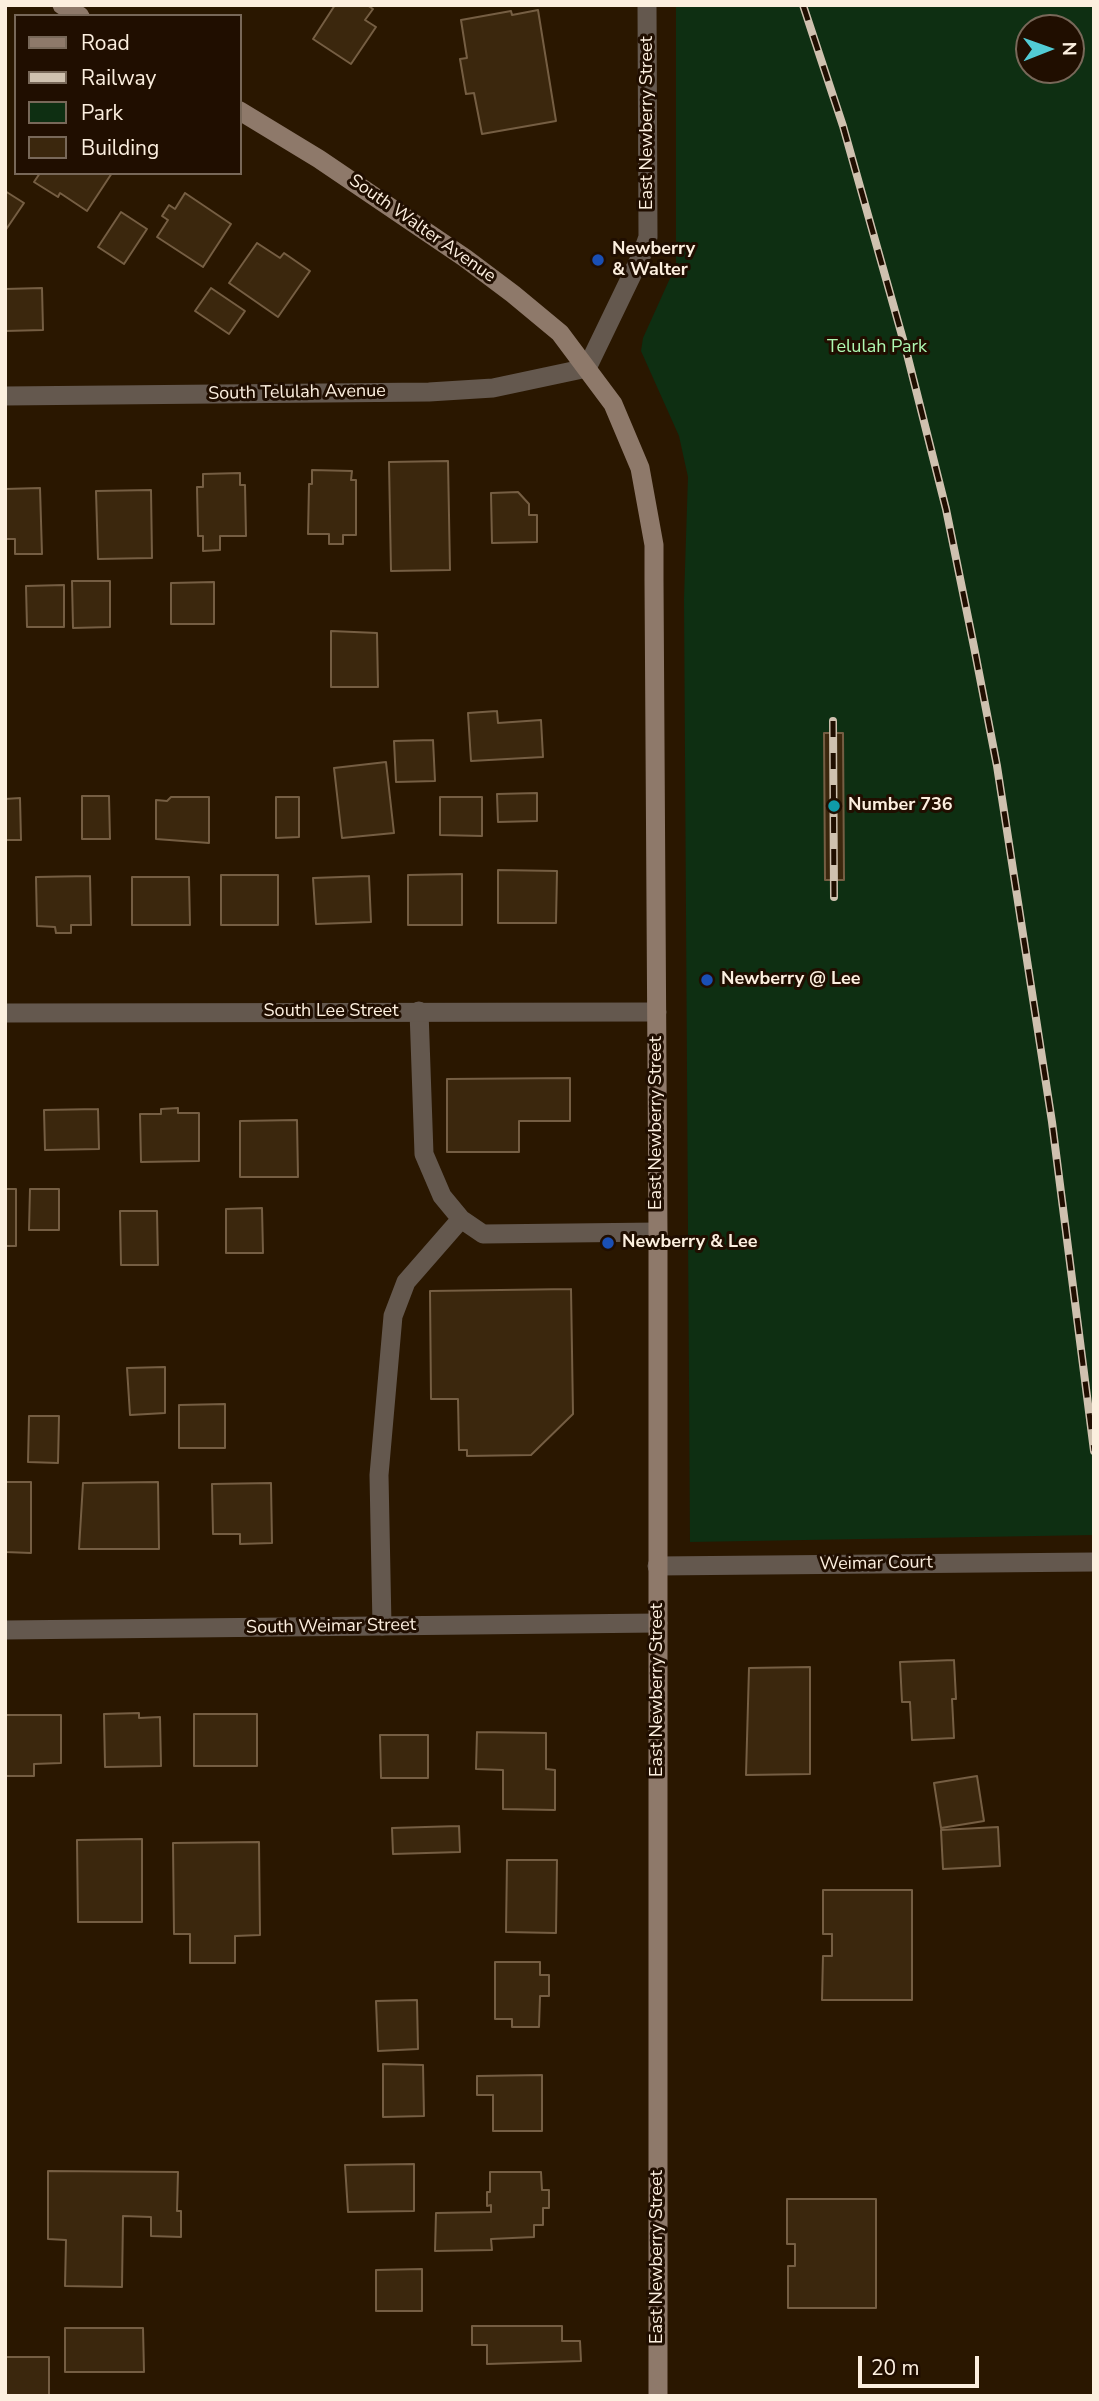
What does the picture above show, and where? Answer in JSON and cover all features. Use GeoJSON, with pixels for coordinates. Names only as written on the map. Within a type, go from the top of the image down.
{"type":"FeatureCollection","features":[{"type":"Feature","properties":{"kind":"main road","name":"South Walter Avenue"},"geometry":{"type":"LineString","coordinates":[[242,112],[319,159],[513,293],[560,334],[587,368]]}},
{"type":"Feature","properties":{"kind":"main road","name":"East Newberry Street"},"geometry":{"type":"LineString","coordinates":[[587,368],[613,404],[640,468],[654,545],[658,2396]]}},
{"type":"Feature","properties":{"kind":"street","name":"East Newberry Street"},"geometry":{"type":"LineString","coordinates":[[587,368],[648,237],[647,5]]}},
{"type":"Feature","properties":{"kind":"street","name":"South Telulah Avenue"},"geometry":{"type":"LineString","coordinates":[[5,396],[429,392],[494,388],[587,368]]}},
{"type":"Feature","properties":{"kind":"street"},"geometry":{"type":"LineString","coordinates":[[419,1012],[424,1154],[442,1196],[461,1219],[482,1234],[657,1232]]}},
{"type":"Feature","properties":{"kind":"street","name":"South Lee Street"},"geometry":{"type":"LineString","coordinates":[[5,1013],[657,1012]]}},
{"type":"Feature","properties":{"kind":"street"},"geometry":{"type":"LineString","coordinates":[[382,1626],[379,1475],[393,1317],[406,1282],[461,1219]]}},
{"type":"Feature","properties":{"kind":"street","name":"Weimar Court"},"geometry":{"type":"LineString","coordinates":[[657,1566],[1094,1562]]}},
{"type":"Feature","properties":{"kind":"street","name":"South Weimar Street"},"geometry":{"type":"LineString","coordinates":[[5,1630],[658,1623]]}},
{"type":"Feature","properties":{"kind":"green space","name":"Telulah Park"},"geometry":{"type":"Polygon","coordinates":[[[676,5],[1094,5],[1094,1535],[690,1542],[684,599],[688,477],[679,436],[641,351],[643,338],[676,265],[676,5]]]}},
{"type":"Feature","properties":{"kind":"building"},"geometry":{"type":"Polygon","coordinates":[[[335,5],[367,5],[373,9],[365,20],[376,27],[351,64],[313,39],[335,5]]]}},
{"type":"Feature","properties":{"kind":"building"},"geometry":{"type":"Polygon","coordinates":[[[538,10],[556,121],[482,134],[474,93],[466,94],[460,59],[467,58],[461,20],[511,11],[512,15],[538,10]]]}},
{"type":"Feature","properties":{"kind":"building"},"geometry":{"type":"Polygon","coordinates":[[[39,175],[111,175],[87,211],[60,193],[58,197],[34,182],[39,175]]]}},
{"type":"Feature","properties":{"kind":"building"},"geometry":{"type":"Polygon","coordinates":[[[5,191],[24,203],[5,231],[5,191]]]}},
{"type":"Feature","properties":{"kind":"building"},"geometry":{"type":"Polygon","coordinates":[[[185,193],[231,224],[203,267],[157,237],[168,220],[162,216],[169,205],[175,209],[185,193]]]}},
{"type":"Feature","properties":{"kind":"building"},"geometry":{"type":"Polygon","coordinates":[[[121,212],[147,229],[124,264],[98,247],[121,212]]]}},
{"type":"Feature","properties":{"kind":"building"},"geometry":{"type":"Polygon","coordinates":[[[257,243],[280,258],[284,253],[310,271],[278,317],[229,283],[257,243]]]}},
{"type":"Feature","properties":{"kind":"building"},"geometry":{"type":"Polygon","coordinates":[[[42,288],[43,330],[5,331],[5,289],[42,288]]]}},
{"type":"Feature","properties":{"kind":"building"},"geometry":{"type":"Polygon","coordinates":[[[211,288],[245,311],[229,334],[195,311],[211,288]]]}},
{"type":"Feature","properties":{"kind":"building"},"geometry":{"type":"Polygon","coordinates":[[[448,461],[450,570],[391,571],[389,462],[448,461]]]}},
{"type":"Feature","properties":{"kind":"building"},"geometry":{"type":"Polygon","coordinates":[[[312,470],[352,471],[351,480],[356,480],[356,535],[343,535],[343,544],[329,544],[329,534],[308,534],[309,484],[312,484],[312,470]]]}},
{"type":"Feature","properties":{"kind":"building"},"geometry":{"type":"Polygon","coordinates":[[[240,473],[240,485],[245,485],[246,536],[220,536],[220,550],[203,551],[203,536],[198,536],[197,487],[203,487],[203,474],[240,473]]]}},
{"type":"Feature","properties":{"kind":"building"},"geometry":{"type":"Polygon","coordinates":[[[40,488],[42,554],[15,554],[15,539],[5,539],[5,489],[40,488]]]}},
{"type":"Feature","properties":{"kind":"building"},"geometry":{"type":"Polygon","coordinates":[[[151,490],[152,558],[98,559],[96,491],[151,490]]]}},
{"type":"Feature","properties":{"kind":"building"},"geometry":{"type":"Polygon","coordinates":[[[518,492],[529,504],[529,515],[537,515],[537,542],[492,543],[491,493],[518,492]]]}},
{"type":"Feature","properties":{"kind":"building"},"geometry":{"type":"Polygon","coordinates":[[[72,581],[110,581],[110,627],[73,628],[72,581]]]}},
{"type":"Feature","properties":{"kind":"building"},"geometry":{"type":"Polygon","coordinates":[[[214,582],[214,624],[171,624],[171,583],[214,582]]]}},
{"type":"Feature","properties":{"kind":"building"},"geometry":{"type":"Polygon","coordinates":[[[64,585],[64,627],[27,627],[26,586],[64,585]]]}},
{"type":"Feature","properties":{"kind":"building"},"geometry":{"type":"Polygon","coordinates":[[[331,631],[377,633],[378,687],[331,687],[331,631]]]}},
{"type":"Feature","properties":{"kind":"building"},"geometry":{"type":"Polygon","coordinates":[[[497,711],[498,723],[541,720],[543,757],[471,761],[468,713],[497,711]]]}},
{"type":"Feature","properties":{"kind":"building","name":"Number 736"},"geometry":{"type":"Polygon","coordinates":[[[824,733],[843,733],[844,880],[825,880],[824,733]]]}},
{"type":"Feature","properties":{"kind":"building"},"geometry":{"type":"Polygon","coordinates":[[[433,740],[435,781],[396,782],[394,741],[433,740]]]}},
{"type":"Feature","properties":{"kind":"building"},"geometry":{"type":"Polygon","coordinates":[[[386,762],[394,833],[342,838],[334,768],[386,762]]]}},
{"type":"Feature","properties":{"kind":"building"},"geometry":{"type":"Polygon","coordinates":[[[537,793],[537,821],[498,822],[497,794],[537,793]]]}},
{"type":"Feature","properties":{"kind":"building"},"geometry":{"type":"Polygon","coordinates":[[[82,796],[109,796],[110,839],[82,839],[82,796]]]}},
{"type":"Feature","properties":{"kind":"building"},"geometry":{"type":"Polygon","coordinates":[[[171,797],[209,797],[209,843],[156,839],[156,800],[167,801],[171,797]]]}},
{"type":"Feature","properties":{"kind":"building"},"geometry":{"type":"Polygon","coordinates":[[[276,797],[299,797],[299,837],[276,838],[276,797]]]}},
{"type":"Feature","properties":{"kind":"building"},"geometry":{"type":"Polygon","coordinates":[[[440,797],[482,797],[482,836],[440,835],[440,797]]]}},
{"type":"Feature","properties":{"kind":"building"},"geometry":{"type":"Polygon","coordinates":[[[20,798],[21,840],[5,840],[5,799],[20,798]]]}},
{"type":"Feature","properties":{"kind":"building"},"geometry":{"type":"Polygon","coordinates":[[[498,870],[557,871],[556,923],[498,923],[498,870]]]}},
{"type":"Feature","properties":{"kind":"building"},"geometry":{"type":"Polygon","coordinates":[[[462,874],[462,925],[408,925],[408,875],[462,874]]]}},
{"type":"Feature","properties":{"kind":"building"},"geometry":{"type":"Polygon","coordinates":[[[221,875],[278,875],[278,925],[221,925],[221,875]]]}},
{"type":"Feature","properties":{"kind":"building"},"geometry":{"type":"Polygon","coordinates":[[[90,876],[91,925],[71,925],[71,933],[56,933],[55,927],[37,926],[36,877],[90,876]]]}},
{"type":"Feature","properties":{"kind":"building"},"geometry":{"type":"Polygon","coordinates":[[[369,876],[371,922],[316,924],[313,878],[369,876]]]}},
{"type":"Feature","properties":{"kind":"building"},"geometry":{"type":"Polygon","coordinates":[[[132,877],[189,877],[190,925],[132,925],[132,877]]]}},
{"type":"Feature","properties":{"kind":"building"},"geometry":{"type":"Polygon","coordinates":[[[570,1078],[570,1121],[519,1121],[519,1152],[447,1152],[447,1079],[570,1078]]]}},
{"type":"Feature","properties":{"kind":"building"},"geometry":{"type":"Polygon","coordinates":[[[178,1108],[178,1113],[199,1113],[199,1161],[141,1162],[140,1114],[161,1114],[161,1109],[178,1108]]]}},
{"type":"Feature","properties":{"kind":"building"},"geometry":{"type":"Polygon","coordinates":[[[98,1109],[99,1149],[45,1150],[44,1110],[98,1109]]]}},
{"type":"Feature","properties":{"kind":"building"},"geometry":{"type":"Polygon","coordinates":[[[297,1120],[298,1177],[240,1177],[240,1121],[297,1120]]]}},
{"type":"Feature","properties":{"kind":"building"},"geometry":{"type":"Polygon","coordinates":[[[5,1189],[16,1189],[16,1246],[5,1246],[5,1189]]]}},
{"type":"Feature","properties":{"kind":"building"},"geometry":{"type":"Polygon","coordinates":[[[30,1189],[59,1189],[59,1230],[29,1230],[30,1189]]]}},
{"type":"Feature","properties":{"kind":"building"},"geometry":{"type":"Polygon","coordinates":[[[262,1208],[263,1253],[226,1253],[226,1209],[262,1208]]]}},
{"type":"Feature","properties":{"kind":"building"},"geometry":{"type":"Polygon","coordinates":[[[120,1211],[157,1211],[158,1265],[121,1265],[120,1211]]]}},
{"type":"Feature","properties":{"kind":"building"},"geometry":{"type":"Polygon","coordinates":[[[571,1289],[573,1414],[531,1455],[467,1456],[467,1450],[459,1450],[458,1399],[431,1399],[430,1291],[571,1289]]]}},
{"type":"Feature","properties":{"kind":"building"},"geometry":{"type":"Polygon","coordinates":[[[165,1367],[165,1413],[130,1415],[127,1368],[165,1367]]]}},
{"type":"Feature","properties":{"kind":"building"},"geometry":{"type":"Polygon","coordinates":[[[225,1404],[225,1448],[179,1448],[179,1405],[225,1404]]]}},
{"type":"Feature","properties":{"kind":"building"},"geometry":{"type":"Polygon","coordinates":[[[29,1416],[59,1416],[58,1463],[28,1462],[29,1416]]]}},
{"type":"Feature","properties":{"kind":"building"},"geometry":{"type":"Polygon","coordinates":[[[5,1482],[31,1482],[31,1553],[5,1552],[5,1482]]]}},
{"type":"Feature","properties":{"kind":"building"},"geometry":{"type":"Polygon","coordinates":[[[158,1482],[159,1549],[79,1549],[83,1483],[158,1482]]]}},
{"type":"Feature","properties":{"kind":"building"},"geometry":{"type":"Polygon","coordinates":[[[271,1483],[272,1543],[240,1544],[240,1534],[213,1534],[212,1484],[271,1483]]]}},
{"type":"Feature","properties":{"kind":"building"},"geometry":{"type":"Polygon","coordinates":[[[954,1660],[954,1738],[912,1740],[910,1702],[902,1702],[900,1662],[954,1660]]]}},
{"type":"Feature","properties":{"kind":"building"},"geometry":{"type":"Polygon","coordinates":[[[810,1667],[810,1774],[746,1775],[749,1668],[810,1667]]]}},
{"type":"Feature","properties":{"kind":"building"},"geometry":{"type":"Polygon","coordinates":[[[139,1713],[139,1718],[160,1717],[161,1766],[105,1767],[104,1714],[139,1713]]]}},
{"type":"Feature","properties":{"kind":"building"},"geometry":{"type":"Polygon","coordinates":[[[194,1714],[257,1714],[257,1766],[194,1766],[194,1714]]]}},
{"type":"Feature","properties":{"kind":"building"},"geometry":{"type":"Polygon","coordinates":[[[5,1715],[61,1715],[61,1763],[34,1764],[34,1776],[6,1776],[5,1715]]]}},
{"type":"Feature","properties":{"kind":"building"},"geometry":{"type":"Polygon","coordinates":[[[477,1732],[546,1733],[546,1769],[555,1770],[555,1810],[503,1809],[503,1770],[476,1769],[477,1732]]]}},
{"type":"Feature","properties":{"kind":"building"},"geometry":{"type":"Polygon","coordinates":[[[380,1735],[428,1735],[428,1778],[381,1778],[380,1735]]]}},
{"type":"Feature","properties":{"kind":"building"},"geometry":{"type":"Polygon","coordinates":[[[977,1776],[984,1821],[941,1828],[934,1783],[977,1776]]]}},
{"type":"Feature","properties":{"kind":"building"},"geometry":{"type":"Polygon","coordinates":[[[459,1826],[460,1852],[393,1854],[392,1828],[459,1826]]]}},
{"type":"Feature","properties":{"kind":"building"},"geometry":{"type":"Polygon","coordinates":[[[998,1827],[1000,1866],[943,1869],[941,1830],[998,1827]]]}},
{"type":"Feature","properties":{"kind":"building"},"geometry":{"type":"Polygon","coordinates":[[[142,1839],[142,1922],[78,1922],[77,1840],[142,1839]]]}},
{"type":"Feature","properties":{"kind":"building"},"geometry":{"type":"Polygon","coordinates":[[[259,1842],[260,1935],[235,1936],[235,1963],[190,1963],[190,1934],[174,1934],[173,1843],[259,1842]]]}},
{"type":"Feature","properties":{"kind":"building"},"geometry":{"type":"Polygon","coordinates":[[[507,1860],[557,1860],[556,1933],[506,1932],[507,1860]]]}},
{"type":"Feature","properties":{"kind":"building"},"geometry":{"type":"Polygon","coordinates":[[[823,1890],[912,1890],[912,2000],[822,2000],[823,1956],[832,1956],[832,1934],[823,1934],[823,1890]]]}},
{"type":"Feature","properties":{"kind":"building"},"geometry":{"type":"Polygon","coordinates":[[[495,1962],[540,1962],[540,1975],[549,1975],[549,1996],[540,1996],[539,2027],[512,2027],[512,2019],[495,2019],[495,1962]]]}},
{"type":"Feature","properties":{"kind":"building"},"geometry":{"type":"Polygon","coordinates":[[[417,2000],[418,2049],[378,2051],[376,2001],[417,2000]]]}},
{"type":"Feature","properties":{"kind":"building"},"geometry":{"type":"Polygon","coordinates":[[[383,2064],[423,2065],[424,2116],[383,2117],[383,2064]]]}},
{"type":"Feature","properties":{"kind":"building"},"geometry":{"type":"Polygon","coordinates":[[[542,2075],[542,2131],[493,2131],[493,2095],[477,2095],[477,2076],[542,2075]]]}},
{"type":"Feature","properties":{"kind":"building"},"geometry":{"type":"Polygon","coordinates":[[[414,2164],[414,2211],[348,2212],[345,2165],[414,2164]]]}},
{"type":"Feature","properties":{"kind":"building"},"geometry":{"type":"Polygon","coordinates":[[[48,2171],[178,2172],[177,2211],[181,2211],[181,2237],[151,2236],[151,2217],[123,2216],[122,2287],[65,2286],[66,2240],[48,2239],[48,2171]]]}},
{"type":"Feature","properties":{"kind":"building"},"geometry":{"type":"Polygon","coordinates":[[[490,2172],[541,2172],[542,2190],[549,2190],[549,2208],[543,2208],[543,2225],[534,2225],[534,2237],[491,2239],[492,2250],[435,2251],[436,2213],[491,2212],[491,2205],[487,2206],[490,2172]]]}},
{"type":"Feature","properties":{"kind":"building"},"geometry":{"type":"Polygon","coordinates":[[[787,2199],[876,2199],[876,2308],[788,2308],[788,2266],[795,2266],[795,2244],[787,2244],[787,2199]]]}},
{"type":"Feature","properties":{"kind":"building"},"geometry":{"type":"Polygon","coordinates":[[[422,2269],[422,2311],[376,2311],[376,2270],[422,2269]]]}},
{"type":"Feature","properties":{"kind":"building"},"geometry":{"type":"Polygon","coordinates":[[[472,2326],[562,2326],[562,2341],[580,2341],[581,2361],[487,2364],[487,2345],[472,2345],[472,2326]]]}},
{"type":"Feature","properties":{"kind":"building"},"geometry":{"type":"Polygon","coordinates":[[[65,2328],[143,2328],[144,2372],[65,2372],[65,2328]]]}},
{"type":"Feature","properties":{"kind":"building"},"geometry":{"type":"Polygon","coordinates":[[[5,2357],[49,2357],[49,2396],[5,2396],[5,2357]]]}},
{"type":"Feature","properties":{"kind":"railway"},"geometry":{"type":"LineString","coordinates":[[803,5],[843,126],[906,350],[946,509],[974,647],[997,766],[1052,1122],[1094,1451]]}},
{"type":"Feature","properties":{"kind":"railway"},"geometry":{"type":"LineString","coordinates":[[833,721],[834,897]]}},
{"type":"Feature","properties":{"kind":"place","name":"Newberry & Walter"},"geometry":{"type":"Point","coordinates":[598,260]}},
{"type":"Feature","properties":{"kind":"place","name":"Number 736"},"geometry":{"type":"Point","coordinates":[834,806]}},
{"type":"Feature","properties":{"kind":"place","name":"Newberry @ Lee"},"geometry":{"type":"Point","coordinates":[707,980]}},
{"type":"Feature","properties":{"kind":"place","name":"Newberry & Lee"},"geometry":{"type":"Point","coordinates":[608,1243]}}]}
